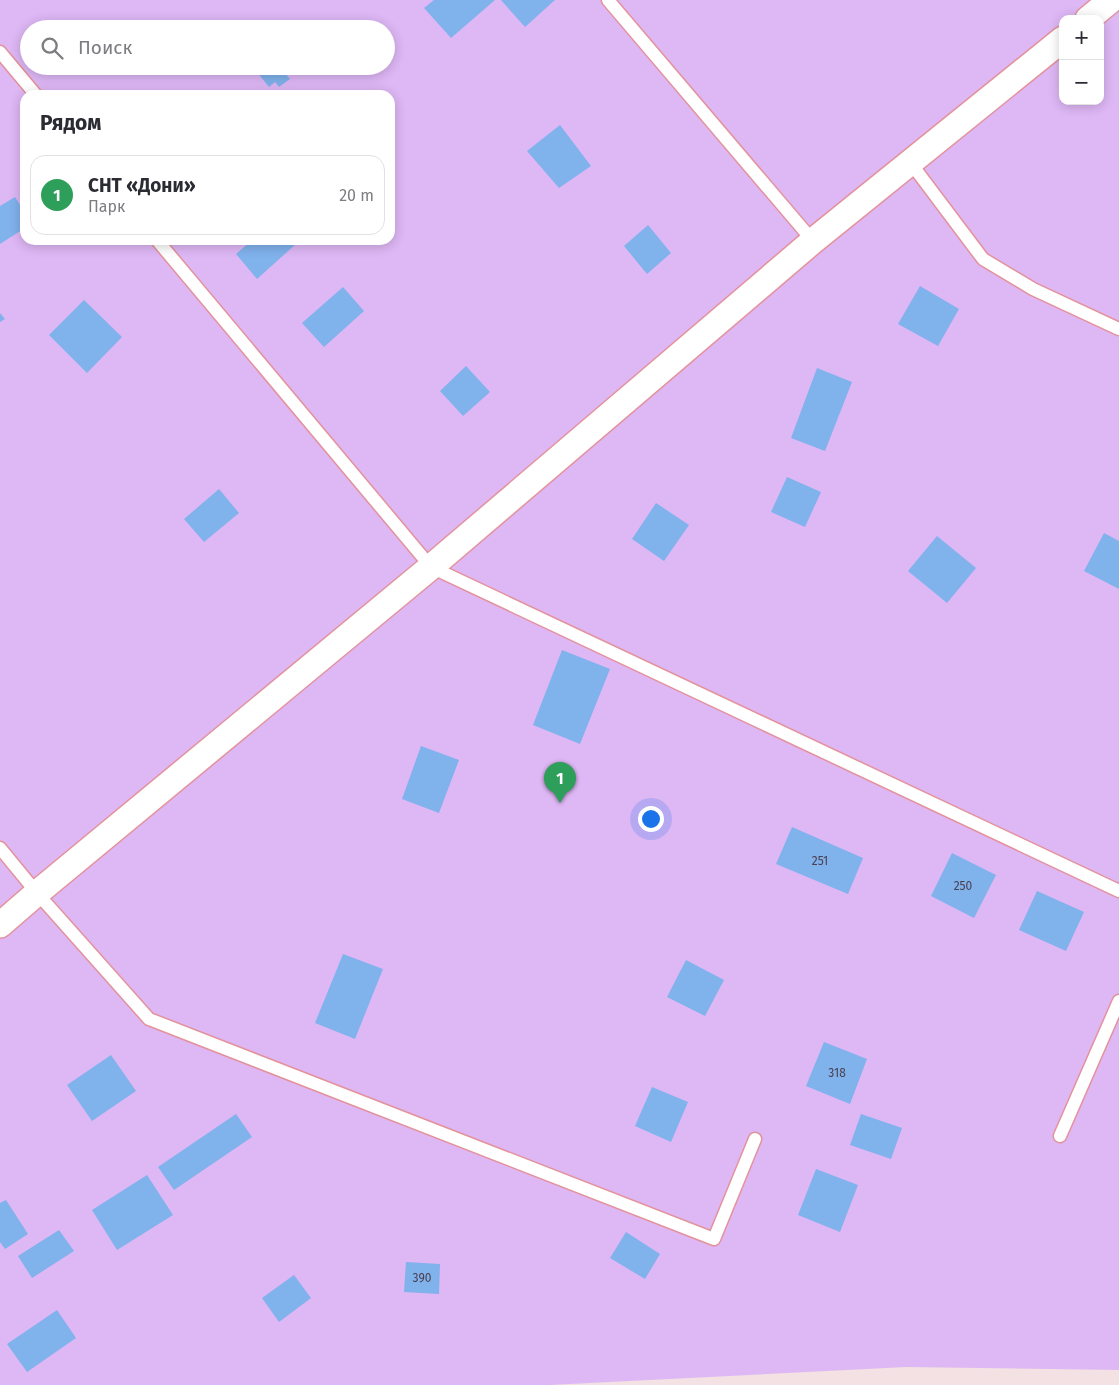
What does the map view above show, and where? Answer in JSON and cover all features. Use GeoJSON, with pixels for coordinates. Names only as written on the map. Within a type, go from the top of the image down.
{"type":"FeatureCollection","features":[{"type":"Feature","properties":{"kind":"street"},"geometry":{"type":"LineString","coordinates":[[1093,15],[1111,0]]}},
{"type":"Feature","properties":{"kind":"street"},"geometry":{"type":"LineString","coordinates":[[0,925],[431,567],[813,241],[1059,42]]}},
{"type":"Feature","properties":{"kind":"lane"},"geometry":{"type":"LineString","coordinates":[[608,0],[813,241]]}},
{"type":"Feature","properties":{"kind":"lane"},"geometry":{"type":"LineString","coordinates":[[0,52],[32,90]]}},
{"type":"Feature","properties":{"kind":"lane"},"geometry":{"type":"LineString","coordinates":[[910,162],[983,259],[1033,289],[1119,329]]}},
{"type":"Feature","properties":{"kind":"lane"},"geometry":{"type":"LineString","coordinates":[[161,245],[431,567],[1119,892]]}},
{"type":"Feature","properties":{"kind":"lane"},"geometry":{"type":"LineString","coordinates":[[0,848],[37,893],[149,1019],[714,1239],[755,1139]]}},
{"type":"Feature","properties":{"kind":"lane"},"geometry":{"type":"LineString","coordinates":[[1060,1136],[1119,1001]]}},
{"type":"Feature","properties":{"kind":"shaded area"},"geometry":{"type":"Polygon","coordinates":[[[0,0],[1119,0],[1119,1370],[906,1367],[550,1385],[0,1385],[0,0]]]}},
{"type":"Feature","properties":{"kind":"building"},"geometry":{"type":"Polygon","coordinates":[[[434,0],[495,0],[451,38],[424,8],[434,0]]]}},
{"type":"Feature","properties":{"kind":"building"},"geometry":{"type":"Polygon","coordinates":[[[501,0],[555,0],[525,27],[501,0]]]}},
{"type":"Feature","properties":{"kind":"building"},"geometry":{"type":"Polygon","coordinates":[[[259,75],[287,75],[290,79],[279,87],[275,82],[269,87],[259,75]]]}},
{"type":"Feature","properties":{"kind":"building"},"geometry":{"type":"Polygon","coordinates":[[[560,125],[591,166],[559,188],[527,151],[560,125]]]}},
{"type":"Feature","properties":{"kind":"building"},"geometry":{"type":"Polygon","coordinates":[[[15,197],[20,205],[20,231],[0,244],[0,206],[15,197]]]}},
{"type":"Feature","properties":{"kind":"building"},"geometry":{"type":"Polygon","coordinates":[[[648,225],[671,253],[647,274],[624,246],[648,225]]]}},
{"type":"Feature","properties":{"kind":"building"},"geometry":{"type":"Polygon","coordinates":[[[246,245],[295,245],[257,279],[236,254],[246,245]]]}},
{"type":"Feature","properties":{"kind":"building"},"geometry":{"type":"Polygon","coordinates":[[[920,286],[959,309],[938,346],[898,324],[920,286]]]}},
{"type":"Feature","properties":{"kind":"building"},"geometry":{"type":"Polygon","coordinates":[[[343,287],[364,311],[324,347],[302,323],[343,287]]]}},
{"type":"Feature","properties":{"kind":"building"},"geometry":{"type":"Polygon","coordinates":[[[84,300],[122,337],[87,373],[49,335],[84,300]]]}},
{"type":"Feature","properties":{"kind":"building"},"geometry":{"type":"Polygon","coordinates":[[[0,313],[5,319],[0,322],[0,313]]]}},
{"type":"Feature","properties":{"kind":"building"},"geometry":{"type":"Polygon","coordinates":[[[466,366],[490,392],[463,416],[440,391],[466,366]]]}},
{"type":"Feature","properties":{"kind":"building"},"geometry":{"type":"Polygon","coordinates":[[[817,368],[852,382],[825,451],[791,438],[817,368]]]}},
{"type":"Feature","properties":{"kind":"building"},"geometry":{"type":"Polygon","coordinates":[[[787,477],[821,492],[805,527],[771,512],[787,477]]]}},
{"type":"Feature","properties":{"kind":"building"},"geometry":{"type":"Polygon","coordinates":[[[219,489],[239,513],[204,542],[184,519],[219,489]]]}},
{"type":"Feature","properties":{"kind":"building"},"geometry":{"type":"Polygon","coordinates":[[[656,503],[689,525],[664,561],[632,539],[656,503]]]}},
{"type":"Feature","properties":{"kind":"building"},"geometry":{"type":"Polygon","coordinates":[[[1104,533],[1119,541],[1119,589],[1084,571],[1104,533]]]}},
{"type":"Feature","properties":{"kind":"building"},"geometry":{"type":"Polygon","coordinates":[[[937,536],[976,568],[947,603],[908,571],[937,536]]]}},
{"type":"Feature","properties":{"kind":"building"},"geometry":{"type":"Polygon","coordinates":[[[562,650],[610,669],[580,744],[533,725],[562,650]]]}},
{"type":"Feature","properties":{"kind":"building"},"geometry":{"type":"Polygon","coordinates":[[[421,746],[459,760],[439,813],[402,799],[421,746]]]}},
{"type":"Feature","properties":{"kind":"building"},"geometry":{"type":"Polygon","coordinates":[[[792,827],[863,858],[848,894],[776,864],[792,827]]]}},
{"type":"Feature","properties":{"kind":"building"},"geometry":{"type":"Polygon","coordinates":[[[952,853],[996,875],[974,918],[931,896],[952,853]]]}},
{"type":"Feature","properties":{"kind":"building"},"geometry":{"type":"Polygon","coordinates":[[[1037,891],[1084,912],[1066,951],[1019,930],[1037,891]]]}},
{"type":"Feature","properties":{"kind":"building"},"geometry":{"type":"Polygon","coordinates":[[[343,954],[383,969],[355,1039],[315,1023],[343,954]]]}},
{"type":"Feature","properties":{"kind":"building"},"geometry":{"type":"Polygon","coordinates":[[[686,960],[724,980],[705,1016],[667,997],[686,960]]]}},
{"type":"Feature","properties":{"kind":"building"},"geometry":{"type":"Polygon","coordinates":[[[824,1042],[867,1059],[850,1104],[806,1086],[824,1042]]]}},
{"type":"Feature","properties":{"kind":"building"},"geometry":{"type":"Polygon","coordinates":[[[111,1055],[136,1091],[92,1121],[67,1085],[111,1055]]]}},
{"type":"Feature","properties":{"kind":"building"},"geometry":{"type":"Polygon","coordinates":[[[652,1087],[688,1102],[671,1142],[635,1126],[652,1087]]]}},
{"type":"Feature","properties":{"kind":"building"},"geometry":{"type":"Polygon","coordinates":[[[236,1114],[252,1137],[174,1190],[158,1167],[236,1114]]]}},
{"type":"Feature","properties":{"kind":"building"},"geometry":{"type":"Polygon","coordinates":[[[861,1114],[902,1128],[891,1159],[850,1145],[861,1114]]]}},
{"type":"Feature","properties":{"kind":"building"},"geometry":{"type":"Polygon","coordinates":[[[816,1169],[858,1185],[840,1232],[798,1215],[816,1169]]]}},
{"type":"Feature","properties":{"kind":"building"},"geometry":{"type":"Polygon","coordinates":[[[147,1175],[173,1215],[117,1250],[92,1210],[147,1175]]]}},
{"type":"Feature","properties":{"kind":"building"},"geometry":{"type":"Polygon","coordinates":[[[6,1200],[28,1234],[5,1249],[0,1242],[0,1203],[6,1200]]]}},
{"type":"Feature","properties":{"kind":"building"},"geometry":{"type":"Polygon","coordinates":[[[59,1230],[74,1251],[32,1278],[18,1256],[59,1230]]]}},
{"type":"Feature","properties":{"kind":"building"},"geometry":{"type":"Polygon","coordinates":[[[626,1232],[660,1254],[645,1279],[610,1258],[626,1232]]]}},
{"type":"Feature","properties":{"kind":"building"},"geometry":{"type":"Polygon","coordinates":[[[406,1262],[440,1264],[439,1294],[404,1292],[406,1262]]]}},
{"type":"Feature","properties":{"kind":"building"},"geometry":{"type":"Polygon","coordinates":[[[294,1275],[311,1298],[279,1322],[262,1298],[294,1275]]]}},
{"type":"Feature","properties":{"kind":"building"},"geometry":{"type":"Polygon","coordinates":[[[57,1310],[76,1338],[27,1372],[7,1344],[57,1310]]]}},
{"type":"Feature","properties":{"kind":"place","name":"СНТ «Дони»"},"geometry":{"type":"Point","coordinates":[560,803]}}]}
